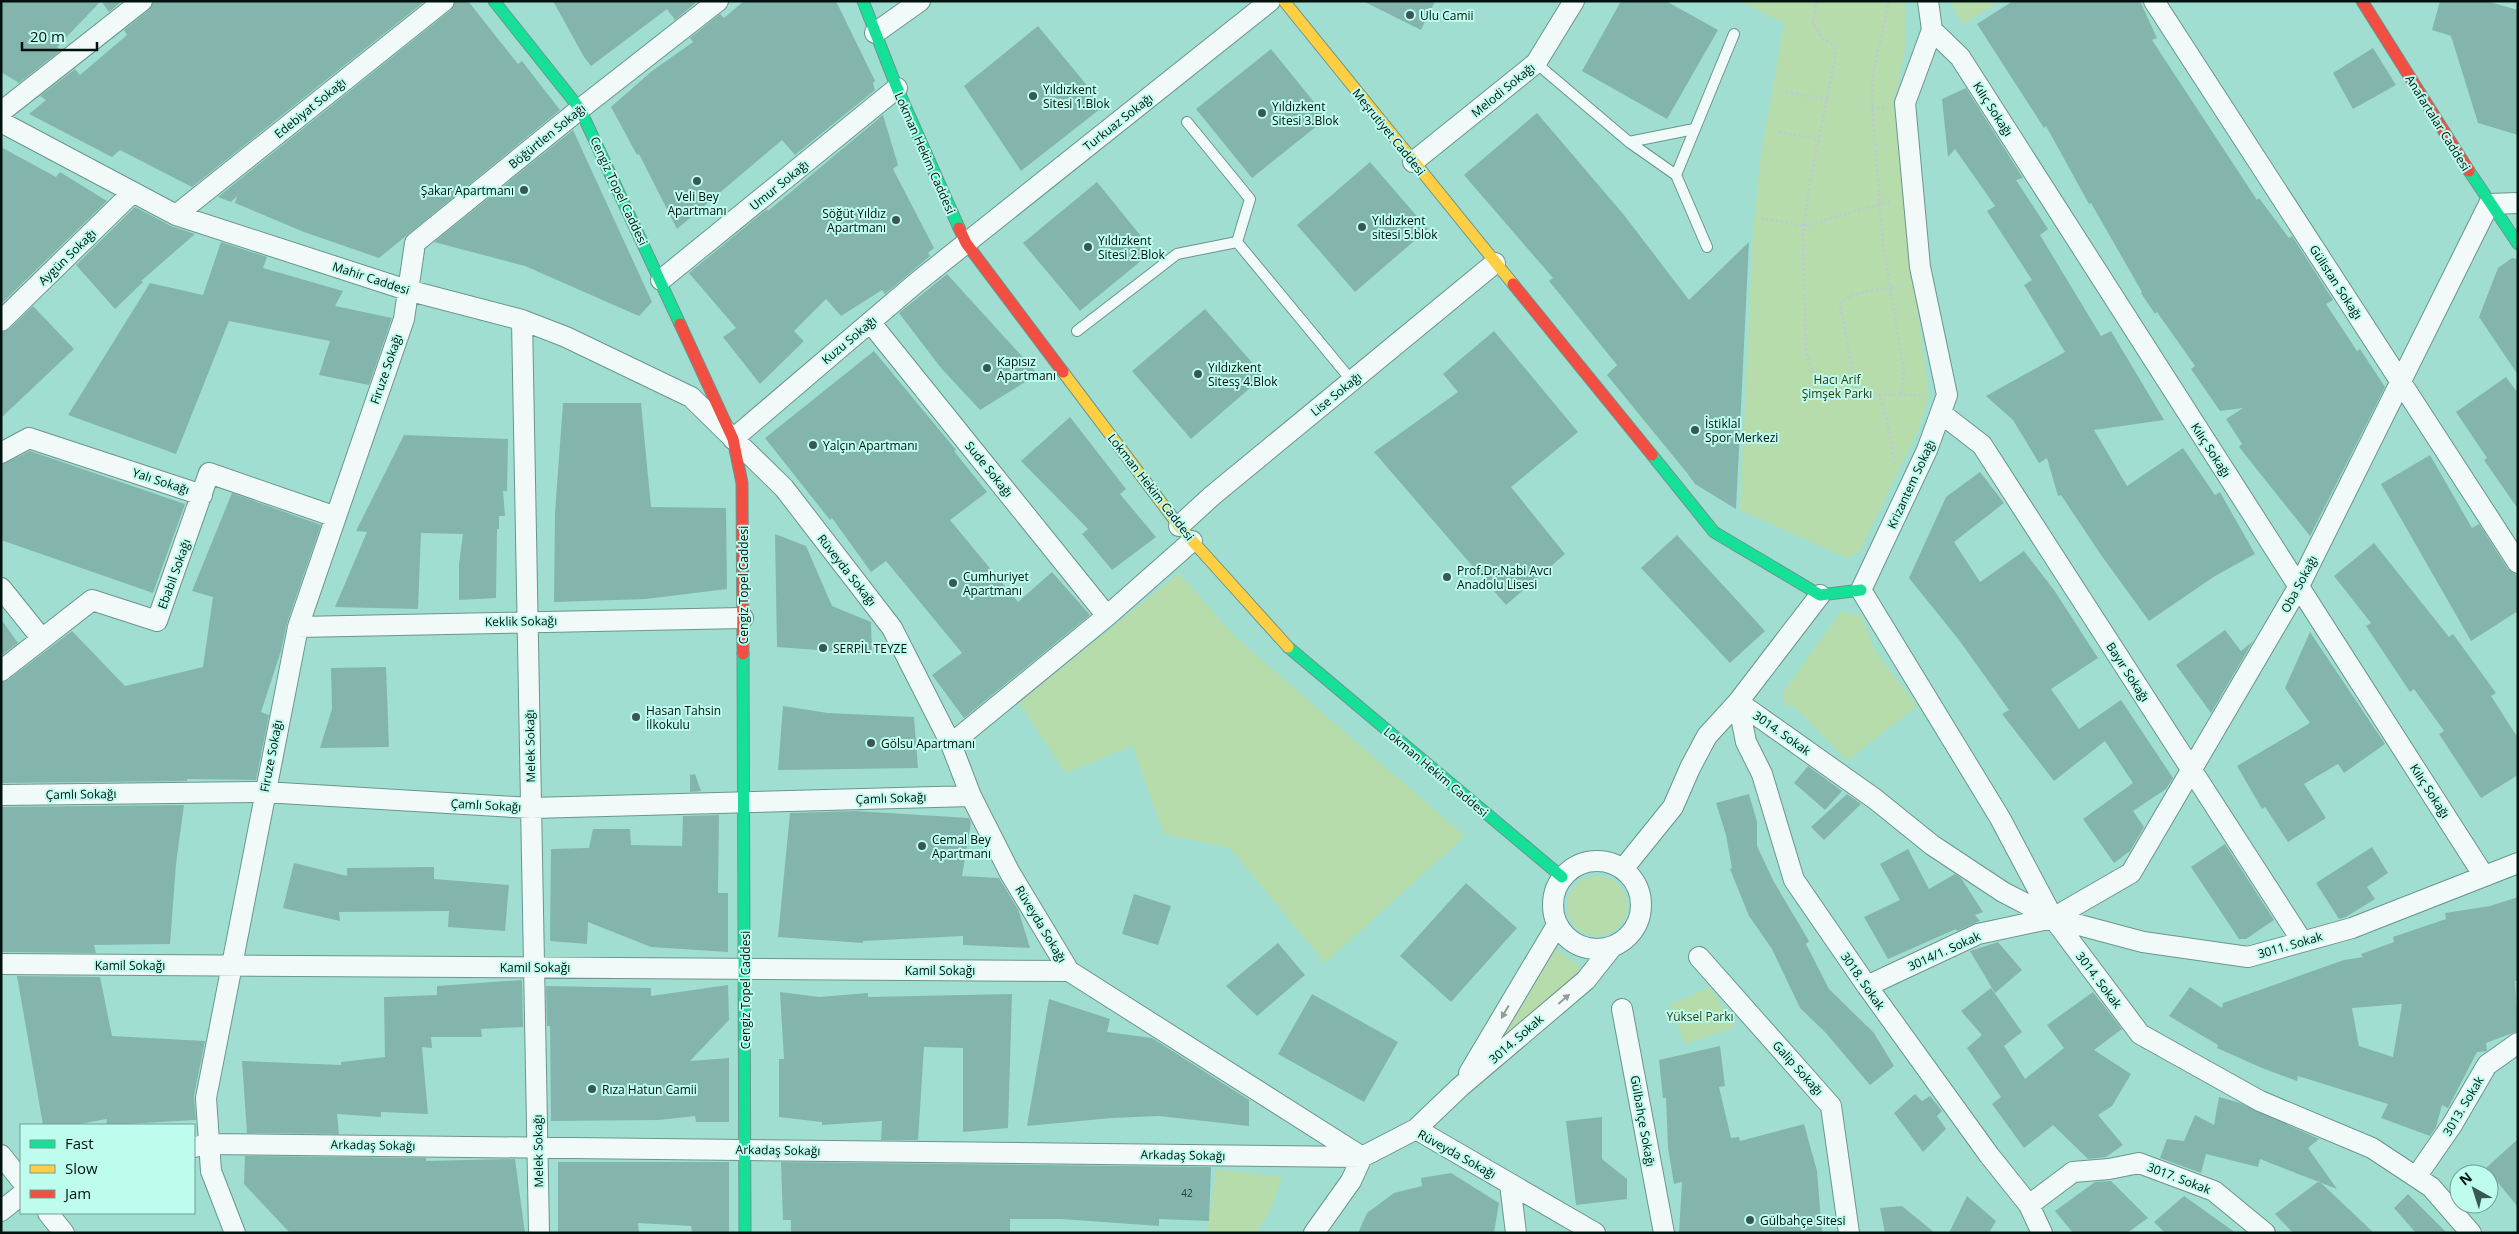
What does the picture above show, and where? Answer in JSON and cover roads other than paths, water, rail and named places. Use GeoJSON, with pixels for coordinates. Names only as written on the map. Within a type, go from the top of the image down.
{"type":"FeatureCollection","features":[{"type":"Feature","properties":{"kind":"street"},"geometry":{"type":"LineString","coordinates":[[1,112],[142,1]]}},
{"type":"Feature","properties":{"kind":"street","name":"Edebiyat Sokağı"},"geometry":{"type":"LineString","coordinates":[[176,215],[444,1]]}},
{"type":"Feature","properties":{"kind":"street","name":"Cengiz Topel Caddesi"},"geometry":{"type":"LineString","coordinates":[[494,1],[580,109],[661,280],[733,439],[742,483],[745,1233]]}},
{"type":"Feature","properties":{"kind":"street","name":"Böğürtlen Sokağı"},"geometry":{"type":"LineString","coordinates":[[407,290],[414,243],[718,1]]}},
{"type":"Feature","properties":{"kind":"street","name":"Lokman Hekim Caddesi"},"geometry":{"type":"LineString","coordinates":[[863,1],[897,88],[966,243],[1186,534],[1280,640],[1562,877]]}},
{"type":"Feature","properties":{"kind":"street"},"geometry":{"type":"LineString","coordinates":[[875,33],[920,1]]}},
{"type":"Feature","properties":{"kind":"street","name":"Turkuaz Sokağı"},"geometry":{"type":"LineString","coordinates":[[966,243],[1270,1]]}},
{"type":"Feature","properties":{"kind":"street","name":"Meşrutiyet Caddesi"},"geometry":{"type":"LineString","coordinates":[[1284,1],[1495,264],[1714,532],[1820,595]]}},
{"type":"Feature","properties":{"kind":"street","name":"Melodi Sokağı"},"geometry":{"type":"LineString","coordinates":[[1413,162],[1536,63],[1574,1]]}},
{"type":"Feature","properties":{"kind":"street"},"geometry":{"type":"LineString","coordinates":[[1928,1],[1932,30],[1905,103],[1920,267],[1944,405]]}},
{"type":"Feature","properties":{"kind":"street","name":"Gülistan Sokağı"},"geometry":{"type":"LineString","coordinates":[[2154,1],[2518,563]]}},
{"type":"Feature","properties":{"kind":"street","name":"Anafartalar Caddesi"},"geometry":{"type":"LineString","coordinates":[[2362,1],[2489,204],[2518,244]]}},
{"type":"Feature","properties":{"kind":"street","name":"Kılıç Sokağı"},"geometry":{"type":"LineString","coordinates":[[1932,30],[1960,57],[2484,876]]}},
{"type":"Feature","properties":{"kind":"street","name":"Umur Sokağı"},"geometry":{"type":"LineString","coordinates":[[661,280],[897,88]]}},
{"type":"Feature","properties":{"kind":"street","name":"Mahir Caddesi"},"geometry":{"type":"LineString","coordinates":[[1,122],[176,215],[407,290],[522,320],[566,337],[691,397],[733,439]]}},
{"type":"Feature","properties":{"kind":"street","name":"Aygün Sokağı"},"geometry":{"type":"LineString","coordinates":[[1,321],[132,192]]}},
{"type":"Feature","properties":{"kind":"street"},"geometry":{"type":"LineString","coordinates":[[2489,204],[2518,203]]}},
{"type":"Feature","properties":{"kind":"street","name":"Oba Sokağı"},"geometry":{"type":"LineString","coordinates":[[2053,918],[2131,873],[2299,586],[2489,204]]}},
{"type":"Feature","properties":{"kind":"street","name":"Kuzu Sokağı"},"geometry":{"type":"LineString","coordinates":[[733,439],[966,243]]}},
{"type":"Feature","properties":{"kind":"street","name":"Lise Sokağı"},"geometry":{"type":"LineString","coordinates":[[1186,534],[1213,495],[1495,264]]}},
{"type":"Feature","properties":{"kind":"street","name":"Firuze Sokağı"},"geometry":{"type":"LineString","coordinates":[[235,1233],[201,1145],[206,1098],[230,965],[298,626],[404,319],[407,290]]}},
{"type":"Feature","properties":{"kind":"street","name":"Melek Sokağı"},"geometry":{"type":"LineString","coordinates":[[522,320],[539,1233]]}},
{"type":"Feature","properties":{"kind":"street","name":"Sude Sokağı"},"geometry":{"type":"LineString","coordinates":[[870,322],[1107,616]]}},
{"type":"Feature","properties":{"kind":"street","name":"Krizantem Sokağı"},"geometry":{"type":"LineString","coordinates":[[1861,590],[1910,486],[1944,405]]}},
{"type":"Feature","properties":{"kind":"street","name":"Bayır Sokağı"},"geometry":{"type":"LineString","coordinates":[[1944,405],[1982,445],[2302,941]]}},
{"type":"Feature","properties":{"kind":"street","name":"Yalı Sokağı"},"geometry":{"type":"LineString","coordinates":[[1,453],[28,438],[202,495],[209,473],[336,517]]}},
{"type":"Feature","properties":{"kind":"street","name":"Rüveyda Sokağı"},"geometry":{"type":"LineString","coordinates":[[733,439],[784,488],[892,628],[951,744],[971,796],[1010,873],[1069,971],[1362,1157],[1416,1129],[1595,1233]]}},
{"type":"Feature","properties":{"kind":"street","name":"Ebabil Sokağı"},"geometry":{"type":"LineString","coordinates":[[1,671],[92,600],[157,622],[202,495]]}},
{"type":"Feature","properties":{"kind":"street"},"geometry":{"type":"LineString","coordinates":[[951,744],[1107,616],[1186,534]]}},
{"type":"Feature","properties":{"kind":"street"},"geometry":{"type":"LineString","coordinates":[[1,588],[42,639]]}},
{"type":"Feature","properties":{"kind":"street"},"geometry":{"type":"LineString","coordinates":[[1623,869],[1673,807],[1690,768],[1707,736],[1738,702],[1820,595],[1861,590],[2000,818],[2053,918]]}},
{"type":"Feature","properties":{"kind":"street","name":"Keklik Sokağı"},"geometry":{"type":"LineString","coordinates":[[298,626],[743,618]]}},
{"type":"Feature","properties":{"kind":"street","name":"3014. Sokak"},"geometry":{"type":"LineString","coordinates":[[1738,702],[1875,799],[1932,845],[2003,892],[2053,918],[2140,1034],[2260,1101],[2372,1148],[2431,1187],[2468,1231]]}},
{"type":"Feature","properties":{"kind":"street","name":"3018. Sokak"},"geometry":{"type":"LineString","coordinates":[[1738,702],[1746,742],[1762,774],[1794,880],[1867,986],[1989,1155],[2030,1205],[2042,1233]]}},
{"type":"Feature","properties":{"kind":"street","name":"Çamlı Sokağı"},"geometry":{"type":"LineString","coordinates":[[1,795],[264,792],[531,808],[971,796]]}},
{"type":"Feature","properties":{"kind":"street"},"geometry":{"type":"LineString","coordinates":[[1595,860],[1608,861],[1623,869],[1637,884],[1642,909],[1632,932],[1623,941],[1612,947],[1600,949],[1587,948],[1565,936],[1557,925],[1552,900],[1562,877],[1577,866],[1595,860]]}},
{"type":"Feature","properties":{"kind":"street","name":"3011. Sokak"},"geometry":{"type":"LineString","coordinates":[[2053,918],[2143,942],[2248,957],[2352,928],[2518,863]]}},
{"type":"Feature","properties":{"kind":"street","name":"3014/1. Sokak"},"geometry":{"type":"LineString","coordinates":[[1867,986],[1978,934],[2053,918]]}},
{"type":"Feature","properties":{"kind":"street","name":"3014. Sokak"},"geometry":{"type":"LineString","coordinates":[[1460,1087],[1557,925]]}},
{"type":"Feature","properties":{"kind":"street","name":"3014. Sokak"},"geometry":{"type":"LineString","coordinates":[[1416,1129],[1460,1087],[1586,980],[1612,947]]}},
{"type":"Feature","properties":{"kind":"street","name":"Galip Sokağı"},"geometry":{"type":"LineString","coordinates":[[1699,957],[1831,1106],[1849,1233]]}},
{"type":"Feature","properties":{"kind":"street","name":"Kamil Sokağı"},"geometry":{"type":"LineString","coordinates":[[1,964],[1069,971]]}},
{"type":"Feature","properties":{"kind":"street","name":"Gülbahçe Sokağı"},"geometry":{"type":"LineString","coordinates":[[1622,1009],[1664,1233]]}},
{"type":"Feature","properties":{"kind":"street","name":"3013. Sokak"},"geometry":{"type":"LineString","coordinates":[[2416,1178],[2452,1125],[2487,1066],[2518,1043]]}},
{"type":"Feature","properties":{"kind":"street","name":"Arkadaş Sokağı"},"geometry":{"type":"LineString","coordinates":[[201,1145],[1362,1157]]}},
{"type":"Feature","properties":{"kind":"street"},"geometry":{"type":"LineString","coordinates":[[1,1155],[20,1179]]}},
{"type":"Feature","properties":{"kind":"street"},"geometry":{"type":"LineString","coordinates":[[1314,1233],[1352,1181],[1362,1157]]}},
{"type":"Feature","properties":{"kind":"street","name":"3017. Sokak"},"geometry":{"type":"LineString","coordinates":[[2030,1205],[2073,1172],[2109,1169],[2139,1162],[2214,1191],[2265,1233]]}},
{"type":"Feature","properties":{"kind":"street"},"geometry":{"type":"LineString","coordinates":[[1510,1184],[1516,1233]]}},
{"type":"Feature","properties":{"kind":"street"},"geometry":{"type":"LineString","coordinates":[[1,1211],[20,1196]]}},
{"type":"Feature","properties":{"kind":"street"},"geometry":{"type":"LineString","coordinates":[[1328,1213],[1330,1233]]}},
{"type":"Feature","properties":{"kind":"street"},"geometry":{"type":"LineString","coordinates":[[49,1214],[64,1233]]}},
{"type":"Feature","properties":{"kind":"lane"},"geometry":{"type":"LineString","coordinates":[[1676,176],[1734,34]]}},
{"type":"Feature","properties":{"kind":"lane"},"geometry":{"type":"LineString","coordinates":[[1536,63],[1628,142],[1676,176],[1707,247]]}},
{"type":"Feature","properties":{"kind":"lane"},"geometry":{"type":"LineString","coordinates":[[1187,122],[1250,199],[1237,242]]}},
{"type":"Feature","properties":{"kind":"lane"},"geometry":{"type":"LineString","coordinates":[[1628,142],[1694,129]]}},
{"type":"Feature","properties":{"kind":"lane"},"geometry":{"type":"LineString","coordinates":[[1077,331],[1176,254],[1237,242]]}},
{"type":"Feature","properties":{"kind":"lane"},"geometry":{"type":"LineString","coordinates":[[1237,242],[1352,381]]}},
{"type":"Feature","properties":{"kind":"place","name":"Ulu Camii"},"geometry":{"type":"Point","coordinates":[1410,15]}},
{"type":"Feature","properties":{"kind":"place","name":"Yıldızkent Sitesi 1.Blok"},"geometry":{"type":"Point","coordinates":[1033,96]}},
{"type":"Feature","properties":{"kind":"place","name":"Yıldızkent Sitesi 3.Blok"},"geometry":{"type":"Point","coordinates":[1262,113]}},
{"type":"Feature","properties":{"kind":"place","name":"Veli Bey Apartmanı"},"geometry":{"type":"Point","coordinates":[697,181]}},
{"type":"Feature","properties":{"kind":"place","name":"Şakar Apartmanı"},"geometry":{"type":"Point","coordinates":[524,190]}},
{"type":"Feature","properties":{"kind":"place","name":"Söğüt Yıldız Apartmanı"},"geometry":{"type":"Point","coordinates":[896,220]}},
{"type":"Feature","properties":{"kind":"place","name":"Yıldızkent sitesi 5.blok"},"geometry":{"type":"Point","coordinates":[1362,227]}},
{"type":"Feature","properties":{"kind":"place","name":"Yıldızkent Sitesi 2.Blok"},"geometry":{"type":"Point","coordinates":[1088,247]}},
{"type":"Feature","properties":{"kind":"place","name":"Kapısız Apartmanı"},"geometry":{"type":"Point","coordinates":[987,368]}},
{"type":"Feature","properties":{"kind":"place","name":"Yıldızkent Sitesş 4.Blok"},"geometry":{"type":"Point","coordinates":[1198,374]}},
{"type":"Feature","properties":{"kind":"place","name":"İstiklal Spor Merkezi"},"geometry":{"type":"Point","coordinates":[1695,430]}},
{"type":"Feature","properties":{"kind":"place","name":"Yalçın Apartmanı"},"geometry":{"type":"Point","coordinates":[813,445]}},
{"type":"Feature","properties":{"kind":"place","name":"Prof.Dr.Nabi Avcı Anadolu Lisesi"},"geometry":{"type":"Point","coordinates":[1447,577]}},
{"type":"Feature","properties":{"kind":"place","name":"Cumhuriyet Apartmanı"},"geometry":{"type":"Point","coordinates":[953,583]}},
{"type":"Feature","properties":{"kind":"place","name":"SERPİL TEYZE"},"geometry":{"type":"Point","coordinates":[823,648]}},
{"type":"Feature","properties":{"kind":"place","name":"Hasan Tahsin İlkokulu"},"geometry":{"type":"Point","coordinates":[636,717]}},
{"type":"Feature","properties":{"kind":"place","name":"Gölsu Apartmanı"},"geometry":{"type":"Point","coordinates":[871,743]}},
{"type":"Feature","properties":{"kind":"place","name":"Cemal Bey Apartmanı"},"geometry":{"type":"Point","coordinates":[922,846]}},
{"type":"Feature","properties":{"kind":"place","name":"Rıza Hatun Camii"},"geometry":{"type":"Point","coordinates":[592,1089]}},
{"type":"Feature","properties":{"kind":"place","name":"Gülbahçe Sitesi"},"geometry":{"type":"Point","coordinates":[1750,1220]}},
{"type":"Feature","properties":{"kind":"park label","name":"Hacı Arif Şimşek Parkı"},"geometry":{"type":"Point","coordinates":[1837,386]}},
{"type":"Feature","properties":{"kind":"park label","name":"Yüksel Parkı"},"geometry":{"type":"Point","coordinates":[1700,1016]}}]}
